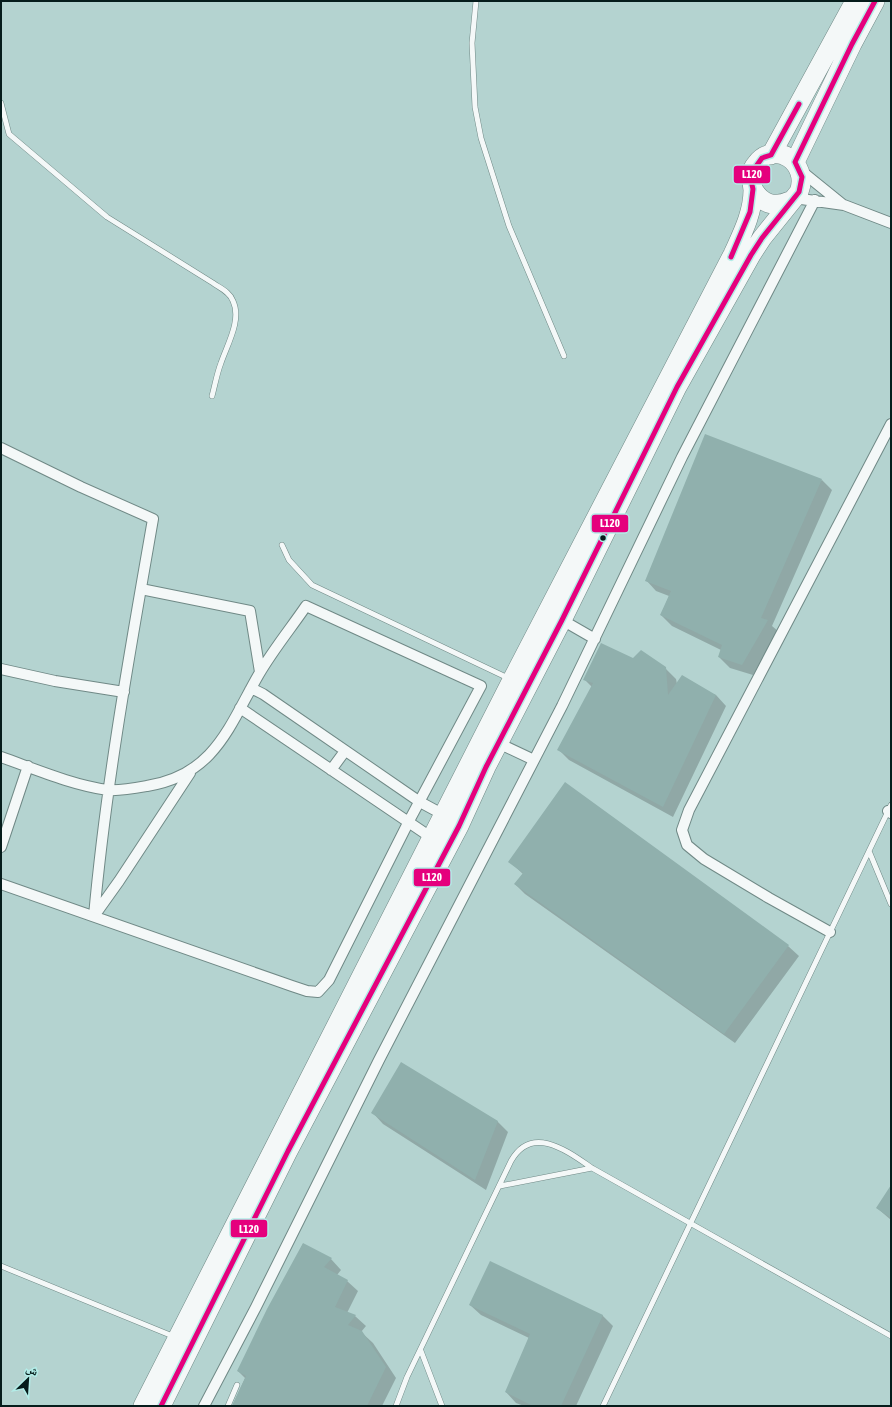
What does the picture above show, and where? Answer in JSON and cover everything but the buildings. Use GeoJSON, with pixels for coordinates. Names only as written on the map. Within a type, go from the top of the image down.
{"type":"FeatureCollection","features":[{"type":"Feature","properties":{"kind":"highway"},"geometry":{"type":"LineString","coordinates":[[771,155],[855,1]]}},
{"type":"Feature","properties":{"kind":"highway"},"geometry":{"type":"LineString","coordinates":[[161,1406],[288,1151],[459,826],[498,743],[562,620],[677,387],[751,255],[802,185],[798,166],[852,44],[874,1]]}},
{"type":"Feature","properties":{"kind":"highway"},"geometry":{"type":"LineString","coordinates":[[792,200],[782,204],[773,205],[765,202],[758,197],[753,189],[751,181],[752,172],[756,164],[762,158],[771,155],[780,154],[788,157],[798,166]]}},
{"type":"Feature","properties":{"kind":"highway"},"geometry":{"type":"LineString","coordinates":[[143,1406],[512,680],[733,254],[750,212],[753,189]]}},
{"type":"Feature","properties":{"kind":"street"},"geometry":{"type":"LineString","coordinates":[[798,166],[844,205]]}},
{"type":"Feature","properties":{"kind":"street"},"geometry":{"type":"LineString","coordinates":[[792,200],[815,200],[844,205],[891,223]]}},
{"type":"Feature","properties":{"kind":"street"},"geometry":{"type":"LineString","coordinates":[[204,1406],[256,1307],[383,1053],[595,639],[682,457],[815,200]]}},
{"type":"Feature","properties":{"kind":"street"},"geometry":{"type":"LineString","coordinates":[[830,932],[704,859],[687,845],[682,830],[690,810],[891,424]]}},
{"type":"Feature","properties":{"kind":"street"},"geometry":{"type":"LineString","coordinates":[[1,448],[81,488],[153,520],[124,692],[102,843],[94,916]]}},
{"type":"Feature","properties":{"kind":"street"},"geometry":{"type":"LineString","coordinates":[[141,589],[250,611],[260,672]]}},
{"type":"Feature","properties":{"kind":"street"},"geometry":{"type":"LineString","coordinates":[[1,884],[292,986],[307,991],[318,992],[329,980],[409,821],[481,686],[306,606],[260,672],[221,740],[203,761],[190,772],[119,881],[94,916]]}},
{"type":"Feature","properties":{"kind":"street"},"geometry":{"type":"LineString","coordinates":[[562,620],[595,639]]}},
{"type":"Feature","properties":{"kind":"street"},"geometry":{"type":"LineString","coordinates":[[1,670],[55,681],[124,692]]}},
{"type":"Feature","properties":{"kind":"street"},"geometry":{"type":"LineString","coordinates":[[250,690],[255,690],[263,694],[420,802],[444,815]]}},
{"type":"Feature","properties":{"kind":"street"},"geometry":{"type":"LineString","coordinates":[[240,708],[432,838]]}},
{"type":"Feature","properties":{"kind":"street"},"geometry":{"type":"LineString","coordinates":[[498,743],[534,760]]}},
{"type":"Feature","properties":{"kind":"street"},"geometry":{"type":"LineString","coordinates":[[331,770],[345,751]]}},
{"type":"Feature","properties":{"kind":"street"},"geometry":{"type":"LineString","coordinates":[[1,757],[71,780],[110,790],[160,784],[190,772]]}},
{"type":"Feature","properties":{"kind":"street"},"geometry":{"type":"LineString","coordinates":[[1,847],[28,766]]}},
{"type":"Feature","properties":{"kind":"lane"},"geometry":{"type":"LineString","coordinates":[[476,1],[472,43],[475,107],[481,138],[509,226],[564,356]]}},
{"type":"Feature","properties":{"kind":"lane"},"geometry":{"type":"LineString","coordinates":[[1,103],[9,134],[107,217],[225,290],[233,300],[236,312],[233,328],[220,363],[212,396]]}},
{"type":"Feature","properties":{"kind":"lane"},"geometry":{"type":"LineString","coordinates":[[282,545],[294,567],[312,585],[512,680]]}},
{"type":"Feature","properties":{"kind":"lane"},"geometry":{"type":"LineString","coordinates":[[603,1406],[890,810]]}},
{"type":"Feature","properties":{"kind":"lane"},"geometry":{"type":"LineString","coordinates":[[869,851],[891,904]]}},
{"type":"Feature","properties":{"kind":"lane"},"geometry":{"type":"LineString","coordinates":[[396,1406],[407,1377],[421,1351],[515,1155],[520,1149],[528,1144],[540,1143],[554,1146],[891,1336]]}},
{"type":"Feature","properties":{"kind":"lane"},"geometry":{"type":"LineString","coordinates":[[500,1186],[592,1168]]}},
{"type":"Feature","properties":{"kind":"lane"},"geometry":{"type":"LineString","coordinates":[[1,1266],[178,1338]]}},
{"type":"Feature","properties":{"kind":"lane"},"geometry":{"type":"LineString","coordinates":[[421,1351],[442,1406]]}},
{"type":"Feature","properties":{"kind":"lane"},"geometry":{"type":"LineString","coordinates":[[228,1406],[238,1385]]}},
{"type":"Feature","properties":{"kind":"transit line","name":"L120"},"geometry":{"type":"LineString","coordinates":[[161,1406],[288,1151],[459,826],[486,767],[562,620],[677,387],[751,255],[762,238],[799,192],[802,177],[795,162],[852,44],[875,1]]}},
{"type":"Feature","properties":{"kind":"transit line","name":"L120"},"geometry":{"type":"LineString","coordinates":[[731,257],[750,212],[753,189],[751,181],[752,172],[762,158],[771,155],[799,104]]}}]}
